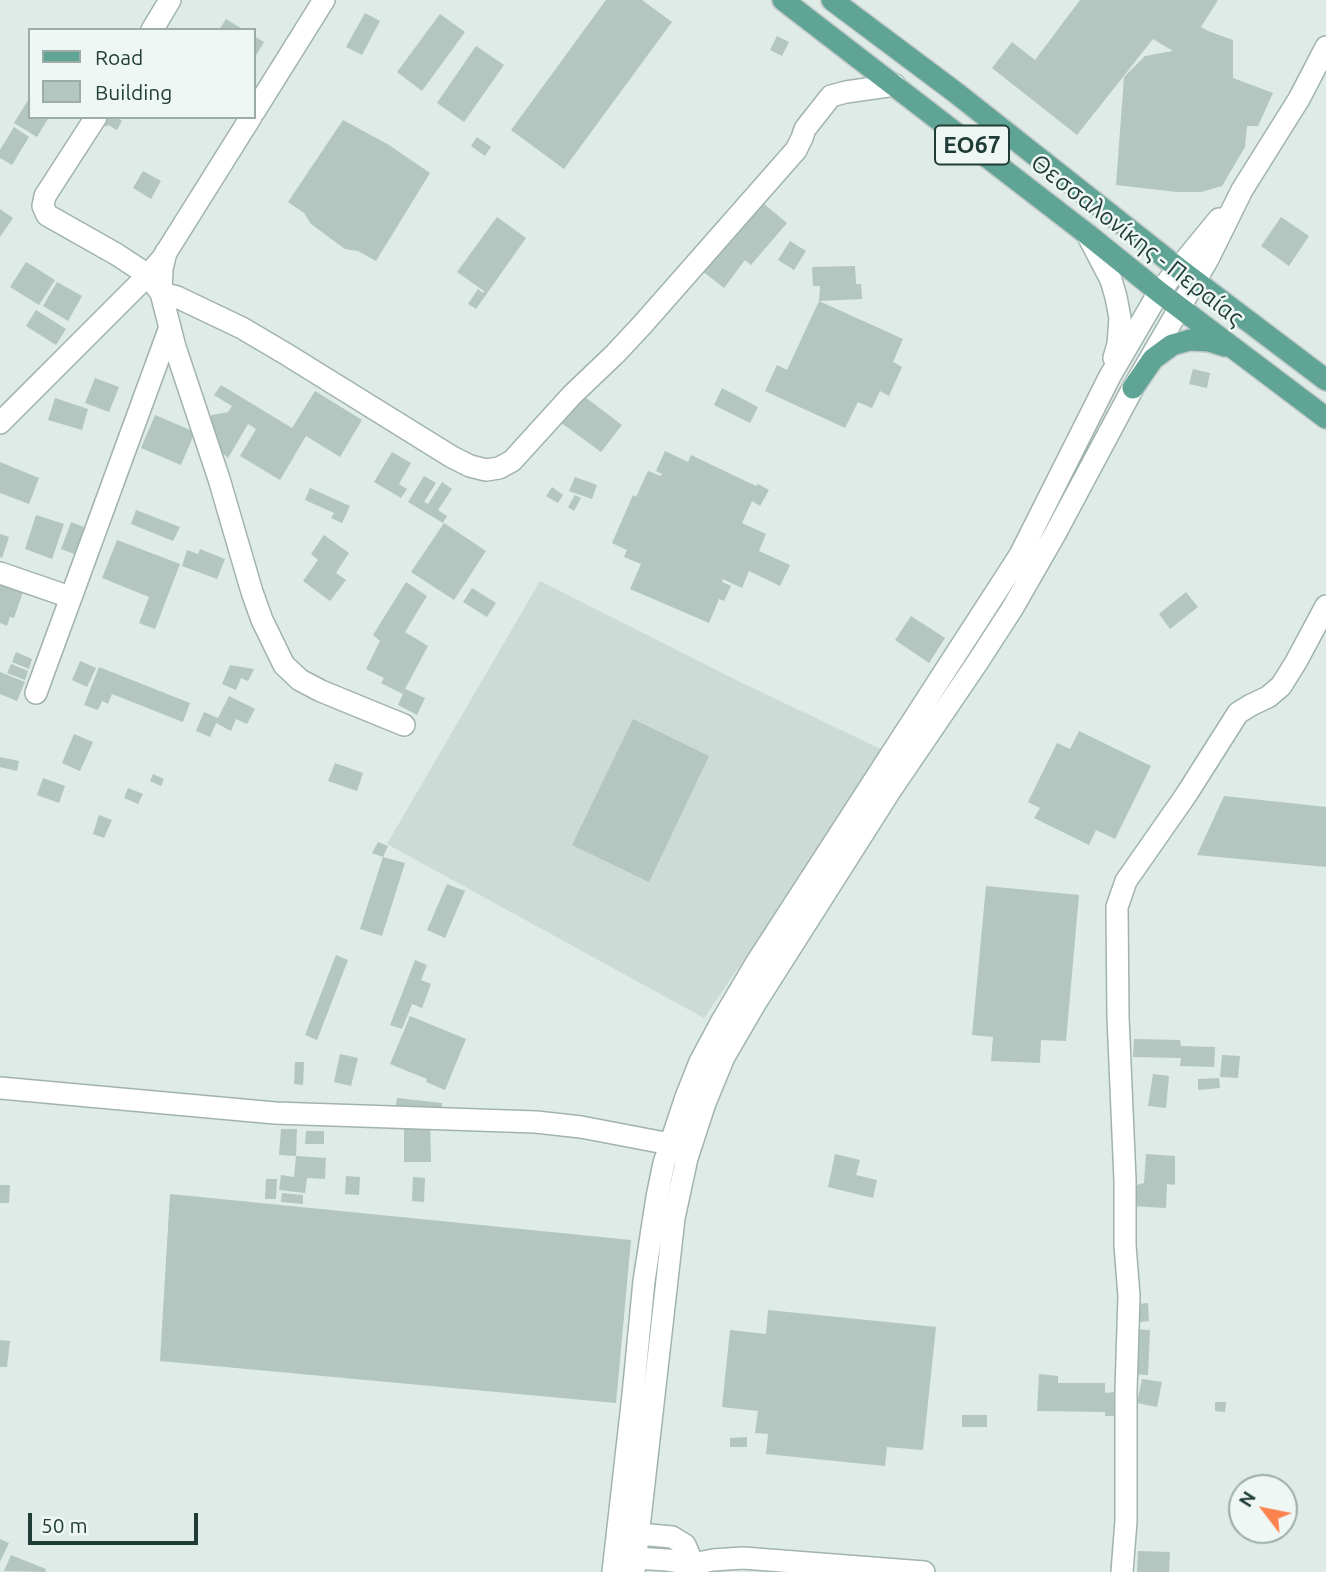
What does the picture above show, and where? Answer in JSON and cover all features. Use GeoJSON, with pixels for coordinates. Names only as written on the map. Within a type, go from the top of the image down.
{"type":"FeatureCollection","features":[{"type":"Feature","properties":{"kind":"main road","name":"Θεσσαλονίκης - Περαίας"},"geometry":{"type":"LineString","coordinates":[[783,0],[1326,418]]}},
{"type":"Feature","properties":{"kind":"main road","name":"Θεσσαλονίκης - Περαίας"},"geometry":{"type":"LineString","coordinates":[[832,0],[1326,380]]}},
{"type":"Feature","properties":{"kind":"main road"},"geometry":{"type":"LineString","coordinates":[[1133,388],[1153,359],[1172,345],[1190,340],[1209,341],[1235,350]]}},
{"type":"Feature","properties":{"kind":"street"},"geometry":{"type":"LineString","coordinates":[[153,28],[170,0]]}},
{"type":"Feature","properties":{"kind":"street"},"geometry":{"type":"LineString","coordinates":[[256,109],[324,0]]}},
{"type":"Feature","properties":{"kind":"street"},"geometry":{"type":"LineString","coordinates":[[924,1572],[743,1558],[713,1560],[693,1568],[667,1560],[635,1565],[674,1218],[687,1158],[724,1057],[883,802],[1012,609],[1133,388],[1196,280],[1242,190],[1299,99],[1326,47]]}},
{"type":"Feature","properties":{"kind":"street"},"geometry":{"type":"LineString","coordinates":[[95,119],[45,196],[43,206],[47,215],[148,275],[161,293],[177,297],[242,328],[452,457],[486,470],[499,468],[512,461],[572,395],[643,324],[796,150],[813,116],[831,96],[895,85]]}},
{"type":"Feature","properties":{"kind":"street"},"geometry":{"type":"LineString","coordinates":[[0,423],[148,275],[166,252],[250,119]]}},
{"type":"Feature","properties":{"kind":"street"},"geometry":{"type":"LineString","coordinates":[[613,1572],[644,1281],[664,1163],[700,1062],[755,965],[1020,555],[1110,376],[1159,292],[1242,190]]}},
{"type":"Feature","properties":{"kind":"street"},"geometry":{"type":"LineString","coordinates":[[1087,234],[1111,281],[1116,297],[1119,318],[1118,344],[1110,376]]}},
{"type":"Feature","properties":{"kind":"street"},"geometry":{"type":"LineString","coordinates":[[166,252],[161,293],[170,327],[219,479],[251,592],[284,665],[300,680],[321,691],[404,725]]}},
{"type":"Feature","properties":{"kind":"street"},"geometry":{"type":"LineString","coordinates":[[36,693],[170,327]]}},
{"type":"Feature","properties":{"kind":"street"},"geometry":{"type":"LineString","coordinates":[[0,573],[70,597]]}},
{"type":"Feature","properties":{"kind":"street"},"geometry":{"type":"LineString","coordinates":[[1122,1572],[1126,1521],[1129,1296],[1125,1245],[1117,907],[1126,881],[1186,796],[1237,713],[1269,697],[1280,685],[1296,662],[1326,606]]}},
{"type":"Feature","properties":{"kind":"street"},"geometry":{"type":"LineString","coordinates":[[0,1088],[275,1113],[536,1122],[581,1127],[670,1144]]}},
{"type":"Feature","properties":{"kind":"street"},"geometry":{"type":"LineString","coordinates":[[638,1534],[672,1537],[685,1545],[693,1568]]}},
{"type":"Feature","properties":{"kind":"shaded area"},"geometry":{"type":"Polygon","coordinates":[[[540,581],[738,681],[887,752],[704,1018],[387,844],[540,581]]]}},
{"type":"Feature","properties":{"kind":"building"},"geometry":{"type":"Polygon","coordinates":[[[606,0],[642,0],[672,22],[564,169],[511,130],[606,0]]]}},
{"type":"Feature","properties":{"kind":"building"},"geometry":{"type":"Polygon","coordinates":[[[1080,0],[1218,0],[1201,27],[1233,40],[1233,78],[1273,93],[1258,126],[1247,126],[1245,147],[1222,186],[1201,192],[1177,192],[1116,185],[1124,77],[1145,56],[1173,51],[1153,39],[1077,135],[992,68],[1012,42],[1035,60],[1080,0]]]}},
{"type":"Feature","properties":{"kind":"building"},"geometry":{"type":"Polygon","coordinates":[[[365,13],[380,21],[362,55],[346,47],[365,13]]]}},
{"type":"Feature","properties":{"kind":"building"},"geometry":{"type":"Polygon","coordinates":[[[440,14],[465,32],[422,91],[397,72],[440,14]]]}},
{"type":"Feature","properties":{"kind":"building"},"geometry":{"type":"Polygon","coordinates":[[[226,19],[241,28],[220,28],[226,19]]]}},
{"type":"Feature","properties":{"kind":"building"},"geometry":{"type":"Polygon","coordinates":[[[777,36],[789,42],[782,56],[770,50],[777,36]]]}},
{"type":"Feature","properties":{"kind":"building"},"geometry":{"type":"Polygon","coordinates":[[[256,37],[264,42],[256,56],[256,37]]]}},
{"type":"Feature","properties":{"kind":"building"},"geometry":{"type":"Polygon","coordinates":[[[476,46],[504,65],[464,122],[437,103],[476,46]]]}},
{"type":"Feature","properties":{"kind":"building"},"geometry":{"type":"Polygon","coordinates":[[[28,100],[28,119],[48,119],[37,137],[14,123],[28,100]]]}},
{"type":"Feature","properties":{"kind":"building"},"geometry":{"type":"Polygon","coordinates":[[[100,119],[122,121],[117,130],[98,122],[100,119]]]}},
{"type":"Feature","properties":{"kind":"building"},"geometry":{"type":"Polygon","coordinates":[[[343,120],[389,145],[430,173],[376,261],[358,251],[345,249],[311,224],[304,213],[288,202],[343,120]]]}},
{"type":"Feature","properties":{"kind":"building"},"geometry":{"type":"Polygon","coordinates":[[[14,127],[29,137],[12,165],[0,158],[0,150],[14,127]]]}},
{"type":"Feature","properties":{"kind":"building"},"geometry":{"type":"Polygon","coordinates":[[[477,137],[491,147],[485,156],[471,146],[477,137]]]}},
{"type":"Feature","properties":{"kind":"building"},"geometry":{"type":"Polygon","coordinates":[[[143,171],[161,181],[151,199],[133,188],[143,171]]]}},
{"type":"Feature","properties":{"kind":"building"},"geometry":{"type":"Polygon","coordinates":[[[763,203],[787,223],[751,265],[745,260],[724,288],[697,267],[718,239],[727,246],[763,203]]]}},
{"type":"Feature","properties":{"kind":"building"},"geometry":{"type":"Polygon","coordinates":[[[0,209],[13,218],[0,237],[0,209]]]}},
{"type":"Feature","properties":{"kind":"building"},"geometry":{"type":"Polygon","coordinates":[[[497,217],[526,238],[476,309],[468,304],[478,289],[483,293],[484,291],[457,272],[497,217]]]}},
{"type":"Feature","properties":{"kind":"building"},"geometry":{"type":"Polygon","coordinates":[[[1281,217],[1309,236],[1289,266],[1261,246],[1281,217]]]}},
{"type":"Feature","properties":{"kind":"building"},"geometry":{"type":"Polygon","coordinates":[[[790,241],[806,251],[794,270],[778,260],[790,241]]]}},
{"type":"Feature","properties":{"kind":"building"},"geometry":{"type":"Polygon","coordinates":[[[26,262],[55,280],[39,305],[10,287],[26,262]]]}},
{"type":"Feature","properties":{"kind":"building"},"geometry":{"type":"Polygon","coordinates":[[[855,266],[856,284],[861,284],[862,299],[819,301],[820,286],[813,286],[812,267],[855,266]]]}},
{"type":"Feature","properties":{"kind":"building"},"geometry":{"type":"Polygon","coordinates":[[[57,282],[82,296],[68,321],[43,306],[57,282]]]}},
{"type":"Feature","properties":{"kind":"building"},"geometry":{"type":"Polygon","coordinates":[[[819,301],[903,339],[893,362],[902,367],[889,396],[880,391],[872,408],[858,402],[845,428],[765,391],[777,365],[787,370],[819,301]]]}},
{"type":"Feature","properties":{"kind":"building"},"geometry":{"type":"Polygon","coordinates":[[[36,310],[66,329],[56,345],[26,326],[36,310]]]}},
{"type":"Feature","properties":{"kind":"building"},"geometry":{"type":"Polygon","coordinates":[[[1193,369],[1210,373],[1207,388],[1189,384],[1193,369]]]}},
{"type":"Feature","properties":{"kind":"building"},"geometry":{"type":"Polygon","coordinates":[[[95,378],[119,387],[109,412],[85,403],[95,378]]]}},
{"type":"Feature","properties":{"kind":"building"},"geometry":{"type":"Polygon","coordinates":[[[221,385],[292,428],[315,391],[362,420],[340,457],[306,436],[280,480],[240,456],[256,429],[248,424],[228,458],[221,452],[208,419],[212,415],[228,412],[232,406],[214,395],[221,385]]]}},
{"type":"Feature","properties":{"kind":"building"},"geometry":{"type":"Polygon","coordinates":[[[722,388],[758,407],[750,423],[714,405],[722,388]]]}},
{"type":"Feature","properties":{"kind":"building"},"geometry":{"type":"Polygon","coordinates":[[[581,394],[622,425],[601,452],[560,422],[581,394]]]}},
{"type":"Feature","properties":{"kind":"building"},"geometry":{"type":"Polygon","coordinates":[[[55,398],[88,409],[82,430],[48,420],[55,398]]]}},
{"type":"Feature","properties":{"kind":"building"},"geometry":{"type":"Polygon","coordinates":[[[155,415],[195,432],[181,465],[141,448],[155,415]]]}},
{"type":"Feature","properties":{"kind":"building"},"geometry":{"type":"Polygon","coordinates":[[[665,451],[688,462],[691,455],[769,490],[760,506],[752,501],[742,523],[766,534],[759,551],[790,565],[780,586],[749,571],[742,588],[723,579],[722,582],[731,586],[724,601],[719,599],[709,623],[630,589],[641,564],[624,557],[627,550],[612,543],[633,495],[636,497],[648,471],[661,476],[662,474],[656,471],[665,451]]]}},
{"type":"Feature","properties":{"kind":"building"},"geometry":{"type":"Polygon","coordinates":[[[392,452],[411,463],[399,484],[407,489],[401,498],[374,482],[392,452]]]}},
{"type":"Feature","properties":{"kind":"building"},"geometry":{"type":"Polygon","coordinates":[[[0,462],[39,478],[29,504],[0,493],[0,462]]]}},
{"type":"Feature","properties":{"kind":"building"},"geometry":{"type":"Polygon","coordinates":[[[424,476],[436,483],[424,502],[428,504],[442,482],[452,489],[438,510],[447,516],[443,523],[408,502],[424,476]]]}},
{"type":"Feature","properties":{"kind":"building"},"geometry":{"type":"Polygon","coordinates":[[[575,477],[597,485],[592,499],[569,491],[575,477]]]}},
{"type":"Feature","properties":{"kind":"building"},"geometry":{"type":"Polygon","coordinates":[[[552,487],[563,495],[558,503],[546,496],[552,487]]]}},
{"type":"Feature","properties":{"kind":"building"},"geometry":{"type":"Polygon","coordinates":[[[310,488],[350,506],[342,523],[331,518],[334,513],[305,500],[310,488]]]}},
{"type":"Feature","properties":{"kind":"building"},"geometry":{"type":"Polygon","coordinates":[[[575,495],[581,498],[574,511],[568,507],[575,495]]]}},
{"type":"Feature","properties":{"kind":"building"},"geometry":{"type":"Polygon","coordinates":[[[136,510],[180,527],[173,541],[131,524],[136,510]]]}},
{"type":"Feature","properties":{"kind":"building"},"geometry":{"type":"Polygon","coordinates":[[[36,515],[64,524],[52,559],[25,549],[36,515]]]}},
{"type":"Feature","properties":{"kind":"building"},"geometry":{"type":"Polygon","coordinates":[[[71,522],[87,528],[77,555],[61,549],[71,522]]]}},
{"type":"Feature","properties":{"kind":"building"},"geometry":{"type":"Polygon","coordinates":[[[444,523],[486,551],[454,600],[411,572],[444,523]]]}},
{"type":"Feature","properties":{"kind":"building"},"geometry":{"type":"Polygon","coordinates":[[[0,534],[9,537],[2,558],[0,557],[0,534]]]}},
{"type":"Feature","properties":{"kind":"building"},"geometry":{"type":"Polygon","coordinates":[[[324,535],[349,553],[336,573],[346,580],[330,601],[303,581],[318,560],[311,554],[324,535]]]}},
{"type":"Feature","properties":{"kind":"building"},"geometry":{"type":"Polygon","coordinates":[[[117,540],[180,564],[155,629],[139,623],[149,597],[102,578],[117,540]]]}},
{"type":"Feature","properties":{"kind":"building"},"geometry":{"type":"Polygon","coordinates":[[[200,549],[225,559],[217,579],[182,566],[187,550],[198,554],[200,549]]]}},
{"type":"Feature","properties":{"kind":"building"},"geometry":{"type":"Polygon","coordinates":[[[406,582],[427,596],[405,632],[428,646],[405,689],[425,698],[417,715],[398,705],[403,694],[381,683],[384,678],[366,669],[380,641],[373,635],[406,582]]]}},
{"type":"Feature","properties":{"kind":"building"},"geometry":{"type":"Polygon","coordinates":[[[0,585],[23,592],[14,618],[10,617],[7,626],[0,623],[0,585]]]}},
{"type":"Feature","properties":{"kind":"building"},"geometry":{"type":"Polygon","coordinates":[[[472,588],[496,603],[487,617],[463,602],[472,588]]]}},
{"type":"Feature","properties":{"kind":"building"},"geometry":{"type":"Polygon","coordinates":[[[1186,592],[1198,607],[1170,629],[1159,614],[1186,592]]]}},
{"type":"Feature","properties":{"kind":"building"},"geometry":{"type":"Polygon","coordinates":[[[911,616],[945,638],[929,663],[895,640],[911,616]]]}},
{"type":"Feature","properties":{"kind":"building"},"geometry":{"type":"Polygon","coordinates":[[[16,652],[32,659],[29,669],[12,662],[16,652]]]}},
{"type":"Feature","properties":{"kind":"building"},"geometry":{"type":"Polygon","coordinates":[[[80,661],[96,668],[87,687],[72,680],[80,661]]]}},
{"type":"Feature","properties":{"kind":"building"},"geometry":{"type":"Polygon","coordinates":[[[11,664],[28,671],[25,680],[7,673],[11,664]]]}},
{"type":"Feature","properties":{"kind":"building"},"geometry":{"type":"Polygon","coordinates":[[[230,665],[254,669],[248,681],[241,678],[236,690],[222,684],[230,665]]]}},
{"type":"Feature","properties":{"kind":"building"},"geometry":{"type":"Polygon","coordinates":[[[99,667],[190,703],[183,722],[112,694],[108,704],[102,701],[98,710],[84,705],[99,667]]]}},
{"type":"Feature","properties":{"kind":"building"},"geometry":{"type":"Polygon","coordinates":[[[0,672],[25,682],[17,701],[0,694],[0,672]]]}},
{"type":"Feature","properties":{"kind":"building"},"geometry":{"type":"Polygon","coordinates":[[[229,696],[255,709],[247,724],[236,719],[231,731],[216,723],[210,737],[196,731],[204,712],[218,718],[229,696]]]}},
{"type":"Feature","properties":{"kind":"building"},"geometry":{"type":"Polygon","coordinates":[[[633,719],[709,756],[649,882],[572,845],[633,719]]]}},
{"type":"Feature","properties":{"kind":"building"},"geometry":{"type":"Polygon","coordinates":[[[1079,731],[1151,766],[1115,839],[1096,830],[1089,845],[1034,818],[1040,808],[1028,802],[1057,743],[1070,749],[1079,731]]]}},
{"type":"Feature","properties":{"kind":"building"},"geometry":{"type":"Polygon","coordinates":[[[74,734],[93,742],[80,771],[62,763],[74,734]]]}},
{"type":"Feature","properties":{"kind":"building"},"geometry":{"type":"Polygon","coordinates":[[[0,757],[19,761],[17,771],[0,767],[0,757]]]}},
{"type":"Feature","properties":{"kind":"building"},"geometry":{"type":"Polygon","coordinates":[[[335,763],[363,773],[357,791],[328,781],[335,763]]]}},
{"type":"Feature","properties":{"kind":"building"},"geometry":{"type":"Polygon","coordinates":[[[153,774],[164,779],[161,786],[150,781],[153,774]]]}},
{"type":"Feature","properties":{"kind":"building"},"geometry":{"type":"Polygon","coordinates":[[[43,778],[65,786],[59,803],[37,795],[43,778]]]}},
{"type":"Feature","properties":{"kind":"building"},"geometry":{"type":"Polygon","coordinates":[[[128,788],[143,794],[138,804],[124,798],[128,788]]]}},
{"type":"Feature","properties":{"kind":"building"},"geometry":{"type":"Polygon","coordinates":[[[1224,796],[1326,807],[1326,867],[1197,855],[1224,796]]]}},
{"type":"Feature","properties":{"kind":"building"},"geometry":{"type":"Polygon","coordinates":[[[99,815],[112,820],[104,838],[93,834],[99,815]]]}},
{"type":"Feature","properties":{"kind":"building"},"geometry":{"type":"Polygon","coordinates":[[[378,842],[388,846],[383,857],[372,853],[378,842]]]}},
{"type":"Feature","properties":{"kind":"building"},"geometry":{"type":"Polygon","coordinates":[[[383,857],[405,863],[382,936],[360,929],[383,857]]]}},
{"type":"Feature","properties":{"kind":"building"},"geometry":{"type":"Polygon","coordinates":[[[447,884],[465,891],[445,938],[427,930],[447,884]]]}},
{"type":"Feature","properties":{"kind":"building"},"geometry":{"type":"Polygon","coordinates":[[[986,886],[1079,895],[1066,1041],[1041,1040],[1040,1063],[991,1061],[993,1037],[972,1035],[986,886]]]}},
{"type":"Feature","properties":{"kind":"building"},"geometry":{"type":"Polygon","coordinates":[[[336,955],[348,960],[317,1040],[305,1035],[336,955]]]}},
{"type":"Feature","properties":{"kind":"building"},"geometry":{"type":"Polygon","coordinates":[[[415,960],[427,965],[421,980],[431,984],[422,1008],[412,1004],[402,1029],[390,1025],[415,960]]]}},
{"type":"Feature","properties":{"kind":"building"},"geometry":{"type":"Polygon","coordinates":[[[410,1016],[466,1039],[445,1090],[426,1082],[427,1079],[390,1064],[410,1016]]]}},
{"type":"Feature","properties":{"kind":"building"},"geometry":{"type":"Polygon","coordinates":[[[1134,1039],[1180,1040],[1181,1046],[1215,1047],[1214,1067],[1180,1066],[1181,1058],[1133,1057],[1134,1039]]]}},
{"type":"Feature","properties":{"kind":"building"},"geometry":{"type":"Polygon","coordinates":[[[340,1054],[358,1058],[351,1086],[334,1082],[340,1054]]]}},
{"type":"Feature","properties":{"kind":"building"},"geometry":{"type":"Polygon","coordinates":[[[1222,1055],[1240,1056],[1238,1078],[1220,1077],[1222,1055]]]}},
{"type":"Feature","properties":{"kind":"building"},"geometry":{"type":"Polygon","coordinates":[[[295,1062],[304,1062],[303,1085],[294,1084],[295,1062]]]}},
{"type":"Feature","properties":{"kind":"building"},"geometry":{"type":"Polygon","coordinates":[[[1153,1074],[1169,1076],[1166,1108],[1148,1106],[1153,1074]]]}},
{"type":"Feature","properties":{"kind":"building"},"geometry":{"type":"Polygon","coordinates":[[[1219,1078],[1220,1088],[1198,1090],[1198,1079],[1219,1078]]]}},
{"type":"Feature","properties":{"kind":"building"},"geometry":{"type":"Polygon","coordinates":[[[397,1098],[442,1103],[441,1117],[395,1112],[397,1098]]]}},
{"type":"Feature","properties":{"kind":"building"},"geometry":{"type":"Polygon","coordinates":[[[404,1120],[430,1120],[431,1162],[404,1162],[404,1120]]]}},
{"type":"Feature","properties":{"kind":"building"},"geometry":{"type":"Polygon","coordinates":[[[281,1129],[297,1129],[296,1156],[279,1155],[281,1129]]]}},
{"type":"Feature","properties":{"kind":"building"},"geometry":{"type":"Polygon","coordinates":[[[306,1131],[324,1131],[324,1144],[305,1144],[306,1131]]]}},
{"type":"Feature","properties":{"kind":"building"},"geometry":{"type":"Polygon","coordinates":[[[835,1154],[860,1160],[856,1175],[877,1180],[873,1198],[828,1187],[835,1154]]]}},
{"type":"Feature","properties":{"kind":"building"},"geometry":{"type":"Polygon","coordinates":[[[1146,1154],[1175,1156],[1175,1185],[1167,1184],[1166,1208],[1131,1206],[1133,1186],[1144,1183],[1146,1154]]]}},
{"type":"Feature","properties":{"kind":"building"},"geometry":{"type":"Polygon","coordinates":[[[296,1156],[326,1158],[325,1179],[307,1178],[305,1193],[279,1190],[281,1175],[294,1177],[296,1156]]]}},
{"type":"Feature","properties":{"kind":"building"},"geometry":{"type":"Polygon","coordinates":[[[346,1176],[360,1177],[359,1195],[345,1194],[346,1176]]]}},
{"type":"Feature","properties":{"kind":"building"},"geometry":{"type":"Polygon","coordinates":[[[413,1177],[425,1178],[424,1202],[412,1201],[413,1177]]]}},
{"type":"Feature","properties":{"kind":"building"},"geometry":{"type":"Polygon","coordinates":[[[266,1179],[277,1179],[276,1199],[265,1199],[266,1179]]]}},
{"type":"Feature","properties":{"kind":"building"},"geometry":{"type":"Polygon","coordinates":[[[0,1185],[10,1185],[9,1203],[0,1203],[0,1185]]]}},
{"type":"Feature","properties":{"kind":"building"},"geometry":{"type":"Polygon","coordinates":[[[282,1193],[303,1195],[303,1204],[281,1202],[282,1193]]]}},
{"type":"Feature","properties":{"kind":"building"},"geometry":{"type":"Polygon","coordinates":[[[170,1194],[631,1240],[616,1403],[160,1361],[170,1194]]]}},
{"type":"Feature","properties":{"kind":"building"},"geometry":{"type":"Polygon","coordinates":[[[1148,1303],[1149,1321],[1132,1323],[1131,1305],[1148,1303]]]}},
{"type":"Feature","properties":{"kind":"building"},"geometry":{"type":"Polygon","coordinates":[[[768,1310],[936,1327],[923,1450],[887,1447],[885,1466],[766,1454],[768,1434],[755,1433],[758,1411],[722,1407],[730,1330],[766,1334],[768,1310]]]}},
{"type":"Feature","properties":{"kind":"building"},"geometry":{"type":"Polygon","coordinates":[[[1132,1329],[1150,1330],[1148,1375],[1131,1374],[1132,1329]]]}},
{"type":"Feature","properties":{"kind":"building"},"geometry":{"type":"Polygon","coordinates":[[[0,1340],[10,1341],[7,1367],[0,1367],[0,1340]]]}},
{"type":"Feature","properties":{"kind":"building"},"geometry":{"type":"Polygon","coordinates":[[[1039,1374],[1058,1376],[1058,1383],[1105,1383],[1105,1393],[1116,1392],[1117,1416],[1105,1416],[1105,1412],[1037,1411],[1039,1374]]]}},
{"type":"Feature","properties":{"kind":"building"},"geometry":{"type":"Polygon","coordinates":[[[1142,1379],[1162,1382],[1157,1407],[1137,1403],[1142,1379]]]}},
{"type":"Feature","properties":{"kind":"building"},"geometry":{"type":"Polygon","coordinates":[[[1215,1402],[1226,1402],[1225,1412],[1215,1411],[1215,1402]]]}},
{"type":"Feature","properties":{"kind":"building"},"geometry":{"type":"Polygon","coordinates":[[[962,1415],[987,1415],[987,1427],[962,1427],[962,1415]]]}},
{"type":"Feature","properties":{"kind":"building"},"geometry":{"type":"Polygon","coordinates":[[[747,1437],[747,1447],[730,1447],[730,1438],[747,1437]]]}},
{"type":"Feature","properties":{"kind":"building"},"geometry":{"type":"Polygon","coordinates":[[[0,1539],[9,1543],[0,1562],[0,1539]]]}},
{"type":"Feature","properties":{"kind":"building"},"geometry":{"type":"Polygon","coordinates":[[[1138,1551],[1170,1552],[1169,1572],[1137,1572],[1138,1551]]]}},
{"type":"Feature","properties":{"kind":"building"},"geometry":{"type":"Polygon","coordinates":[[[11,1555],[46,1569],[45,1572],[4,1571],[11,1555]]]}}]}
